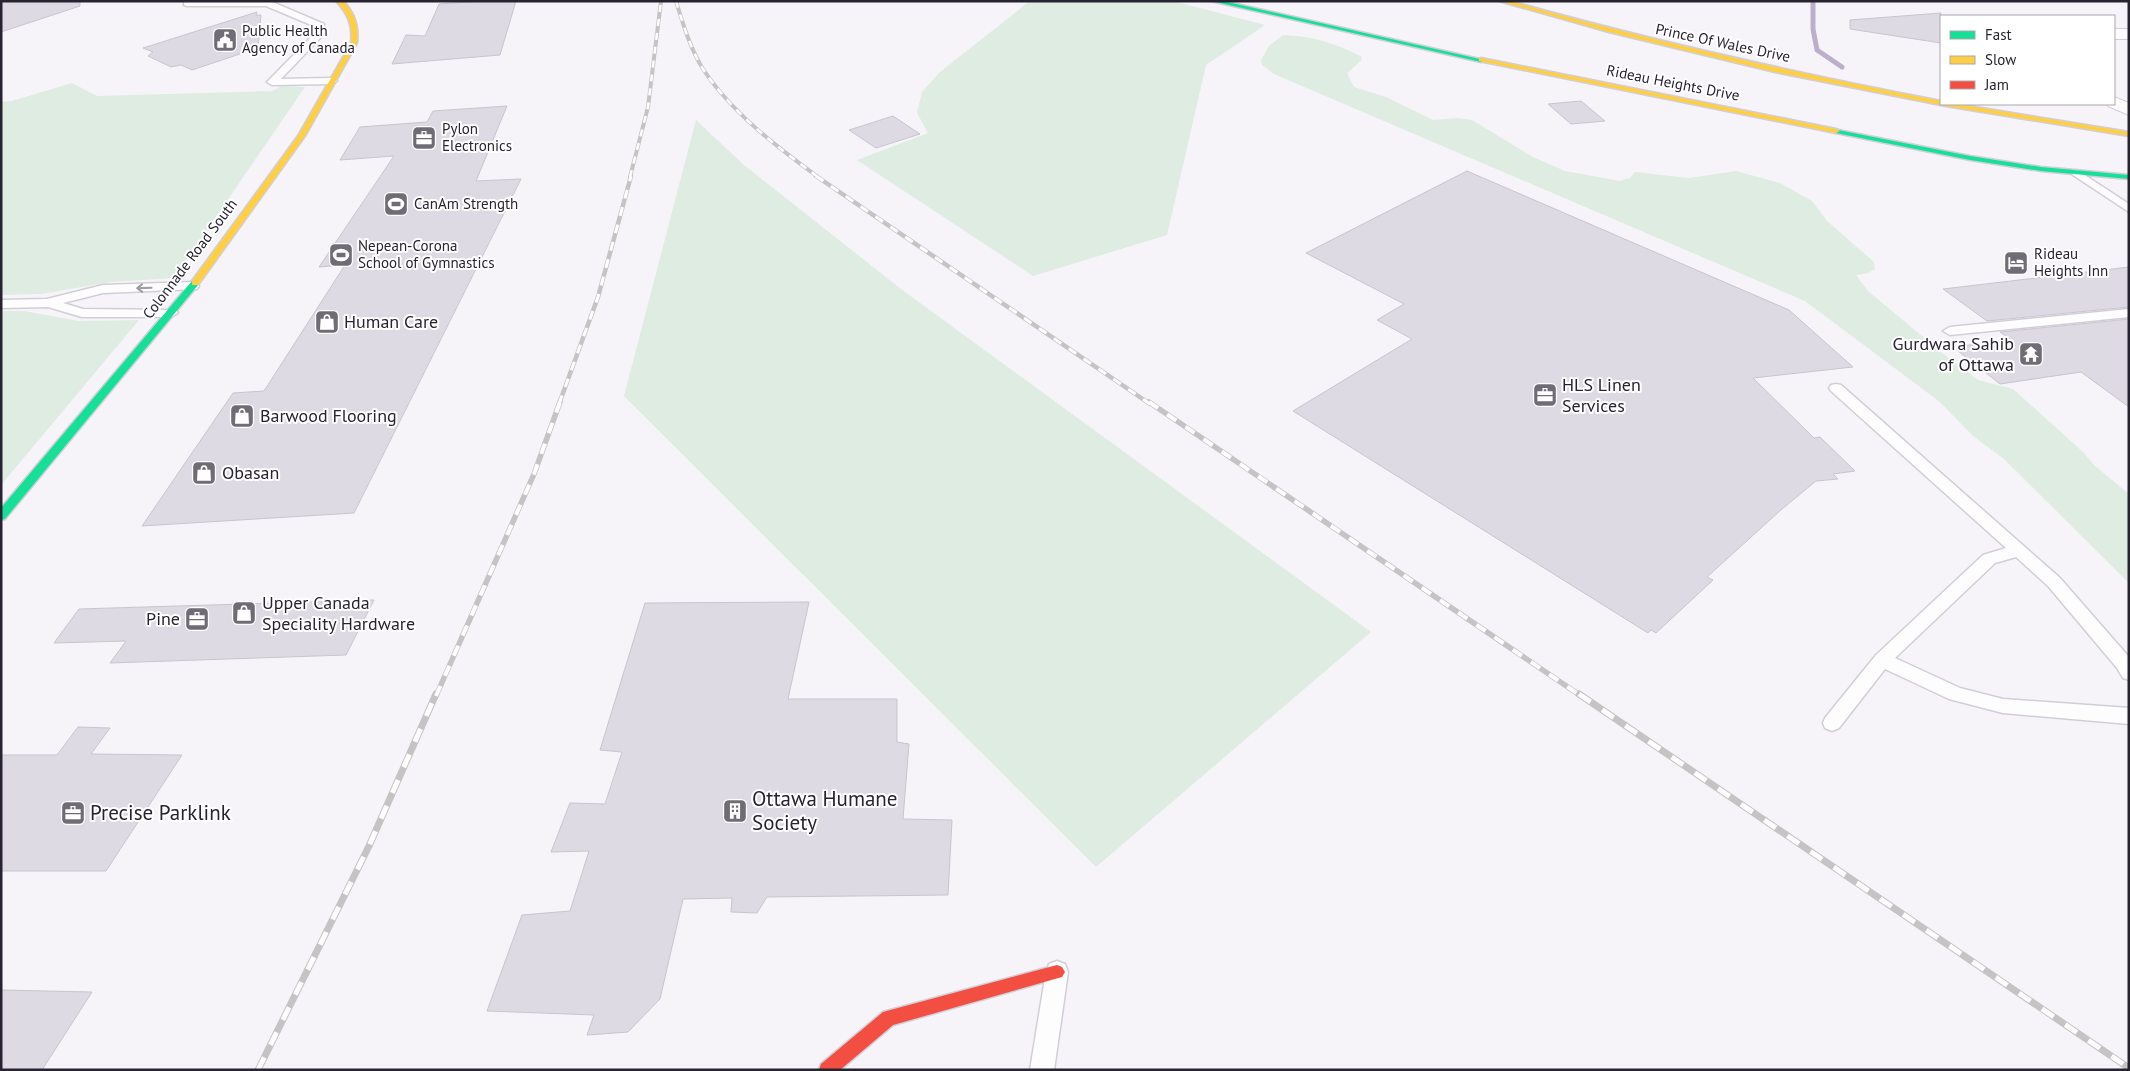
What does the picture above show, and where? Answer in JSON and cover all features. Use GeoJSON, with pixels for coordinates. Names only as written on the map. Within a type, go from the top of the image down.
{"type":"FeatureCollection","features":[{"type":"Feature","properties":{"kind":"street","name":"Colonnade Road South"},"geometry":{"type":"LineString","coordinates":[[1,516],[193,286],[301,136],[355,37],[349,9],[339,1]]}},
{"type":"Feature","properties":{"kind":"street","name":"Rideau Heights Drive"},"geometry":{"type":"LineString","coordinates":[[1214,1],[1509,66],[1970,158],[2077,173],[2129,177]]}},
{"type":"Feature","properties":{"kind":"street","name":"Prince Of Wales Drive"},"geometry":{"type":"LineString","coordinates":[[1502,1],[1656,44],[1747,65],[1940,103]]}},
{"type":"Feature","properties":{"kind":"street"},"geometry":{"type":"LineString","coordinates":[[2115,34],[2129,34]]}},
{"type":"Feature","properties":{"kind":"street"},"geometry":{"type":"LineString","coordinates":[[2115,103],[2129,110]]}},
{"type":"Feature","properties":{"kind":"street"},"geometry":{"type":"LineString","coordinates":[[1952,105],[2129,134]]}},
{"type":"Feature","properties":{"kind":"street"},"geometry":{"type":"LineString","coordinates":[[827,1070],[889,1018],[1057,972]]}},
{"type":"Feature","properties":{"kind":"lane"},"geometry":{"type":"LineString","coordinates":[[190,1],[187,3],[267,3],[321,26],[320,33],[272,82],[332,81]]}},
{"type":"Feature","properties":{"kind":"lane"},"geometry":{"type":"LineString","coordinates":[[2077,173],[2129,210]]}},
{"type":"Feature","properties":{"kind":"lane"},"geometry":{"type":"LineString","coordinates":[[1,304],[47,303],[103,289],[193,286]]}},
{"type":"Feature","properties":{"kind":"lane"},"geometry":{"type":"LineString","coordinates":[[47,303],[82,313],[171,313]]}},
{"type":"Feature","properties":{"kind":"lane"},"geometry":{"type":"LineString","coordinates":[[1950,330],[2129,313]]}},
{"type":"Feature","properties":{"kind":"lane"},"geometry":{"type":"LineString","coordinates":[[1836,388],[2054,582],[2123,663],[2129,673]]}},
{"type":"Feature","properties":{"kind":"lane"},"geometry":{"type":"LineString","coordinates":[[1832,723],[1882,660],[1989,559],[2018,551]]}},
{"type":"Feature","properties":{"kind":"lane"},"geometry":{"type":"LineString","coordinates":[[1882,660],[1956,694],[2003,706],[2129,716]]}},
{"type":"Feature","properties":{"kind":"lane"},"geometry":{"type":"LineString","coordinates":[[1042,1070],[1057,972]]}},
{"type":"Feature","properties":{"kind":"shaded area"},"geometry":{"type":"Polygon","coordinates":[[[1030,1],[1173,1],[1265,25],[1206,65],[1167,235],[1033,276],[857,160],[928,133],[917,113],[922,92],[940,72],[1030,1]]]}},
{"type":"Feature","properties":{"kind":"shaded area"},"geometry":{"type":"Polygon","coordinates":[[[1283,35],[1324,41],[1362,57],[1361,61],[1347,73],[1354,87],[1386,97],[1433,120],[1458,118],[1472,120],[1533,157],[1565,171],[1620,181],[1630,178],[1635,172],[1689,178],[1736,171],[1780,183],[1812,201],[1827,221],[1874,262],[1875,269],[1868,273],[1856,275],[1868,291],[1941,352],[1978,380],[2013,389],[2083,452],[2095,466],[2129,494],[2129,583],[2004,459],[1973,436],[1940,402],[1805,301],[1274,74],[1262,65],[1261,60],[1269,46],[1283,35]]]}},
{"type":"Feature","properties":{"kind":"shaded area"},"geometry":{"type":"Polygon","coordinates":[[[72,83],[97,96],[272,91],[282,86],[305,87],[174,278],[111,282],[41,294],[1,295],[1,102],[12,101],[72,83]]]}},
{"type":"Feature","properties":{"kind":"shaded area"},"geometry":{"type":"Polygon","coordinates":[[[696,120],[744,165],[901,289],[1371,632],[1096,867],[624,396],[696,120]]]}},
{"type":"Feature","properties":{"kind":"shaded area"},"geometry":{"type":"Polygon","coordinates":[[[1,311],[24,311],[79,321],[139,320],[1,485],[1,311]]]}},
{"type":"Feature","properties":{"kind":"building"},"geometry":{"type":"Polygon","coordinates":[[[1,1],[80,1],[80,6],[1,32],[1,1]]]}},
{"type":"Feature","properties":{"kind":"building"},"geometry":{"type":"Polygon","coordinates":[[[516,1],[500,55],[392,64],[406,35],[425,36],[439,4],[516,1]]]}},
{"type":"Feature","properties":{"kind":"building","name":"Public Health Agency of Canada"},"geometry":{"type":"Polygon","coordinates":[[[257,12],[256,15],[261,15],[258,48],[192,70],[181,65],[171,67],[148,56],[153,52],[143,48],[257,12]]]}},
{"type":"Feature","properties":{"kind":"building"},"geometry":{"type":"Polygon","coordinates":[[[1941,13],[1940,43],[1850,29],[1850,20],[1941,13]]]}},
{"type":"Feature","properties":{"kind":"building"},"geometry":{"type":"Polygon","coordinates":[[[1581,101],[1605,121],[1571,124],[1548,104],[1581,101]]]}},
{"type":"Feature","properties":{"kind":"building"},"geometry":{"type":"Polygon","coordinates":[[[507,106],[476,181],[521,179],[354,513],[142,526],[233,393],[264,391],[345,265],[319,267],[394,156],[340,160],[360,127],[427,122],[433,111],[507,106]]]}},
{"type":"Feature","properties":{"kind":"building"},"geometry":{"type":"Polygon","coordinates":[[[893,116],[920,134],[876,148],[849,130],[893,116]]]}},
{"type":"Feature","properties":{"kind":"building","name":"HLS Linen Services"},"geometry":{"type":"Polygon","coordinates":[[[1467,171],[1789,310],[1853,367],[1753,378],[1814,438],[1820,437],[1855,471],[1833,474],[1838,479],[1816,481],[1707,577],[1713,580],[1656,633],[1651,630],[1648,633],[1293,411],[1412,339],[1377,320],[1404,304],[1306,253],[1467,171]]]}},
{"type":"Feature","properties":{"kind":"building"},"geometry":{"type":"Polygon","coordinates":[[[2129,267],[2129,307],[1987,321],[1943,289],[2129,267]]]}},
{"type":"Feature","properties":{"kind":"building","name":"Gurdwara Sahib of Ottawa"},"geometry":{"type":"Polygon","coordinates":[[[2129,319],[2129,407],[2081,372],[2000,384],[1953,347],[2011,340],[2000,332],[2129,319]]]}},
{"type":"Feature","properties":{"kind":"building"},"geometry":{"type":"Polygon","coordinates":[[[374,600],[346,655],[110,663],[126,641],[54,643],[79,609],[374,600]]]}},
{"type":"Feature","properties":{"kind":"building","name":"Ottawa Humane Society"},"geometry":{"type":"Polygon","coordinates":[[[809,602],[788,699],[897,699],[897,742],[909,744],[903,819],[952,820],[948,895],[767,897],[757,913],[731,912],[732,898],[683,899],[660,999],[628,1032],[587,1035],[594,1015],[487,1011],[522,915],[570,911],[589,851],[551,852],[570,803],[605,804],[622,752],[600,750],[645,603],[809,602]]]}},
{"type":"Feature","properties":{"kind":"building","name":"Precise Parklink"},"geometry":{"type":"Polygon","coordinates":[[[78,727],[110,728],[91,754],[182,755],[106,871],[1,871],[1,755],[57,755],[78,727]]]}},
{"type":"Feature","properties":{"kind":"building"},"geometry":{"type":"Polygon","coordinates":[[[1,990],[92,992],[42,1070],[1,1070],[1,990]]]}},
{"type":"Feature","properties":{"kind":"waterway"},"geometry":{"type":"LineString","coordinates":[[1813,1],[1813,29],[1817,50],[1842,67]]}},
{"type":"Feature","properties":{"kind":"railway"},"geometry":{"type":"LineString","coordinates":[[630,177],[648,107],[661,1]]}},
{"type":"Feature","properties":{"kind":"railway"},"geometry":{"type":"LineString","coordinates":[[676,1],[694,53],[714,85],[756,128],[818,177]]}},
{"type":"Feature","properties":{"kind":"railway"},"geometry":{"type":"LineString","coordinates":[[559,404],[598,297],[631,176]]}},
{"type":"Feature","properties":{"kind":"railway"},"geometry":{"type":"LineString","coordinates":[[816,176],[1150,404]]}},
{"type":"Feature","properties":{"kind":"railway"},"geometry":{"type":"LineString","coordinates":[[436,696],[534,474],[560,402]]}},
{"type":"Feature","properties":{"kind":"railway"},"geometry":{"type":"LineString","coordinates":[[1149,402],[1581,696]]}},
{"type":"Feature","properties":{"kind":"railway"},"geometry":{"type":"LineString","coordinates":[[258,1070],[369,846],[436,694]]}},
{"type":"Feature","properties":{"kind":"railway"},"geometry":{"type":"LineString","coordinates":[[1579,694],[2129,1068]]}},
{"type":"Feature","properties":{"kind":"traffic: fast"},"geometry":{"type":"LineString","coordinates":[[1214,1],[1481,60]]}},
{"type":"Feature","properties":{"kind":"traffic: fast"},"geometry":{"type":"LineString","coordinates":[[1836,131],[1970,158],[2041,169],[2129,177]]}},
{"type":"Feature","properties":{"kind":"traffic: fast"},"geometry":{"type":"LineString","coordinates":[[1,516],[195,283]]}},
{"type":"Feature","properties":{"kind":"traffic: slow"},"geometry":{"type":"LineString","coordinates":[[195,283],[301,136],[354,43],[354,25],[347,10],[339,1]]}},
{"type":"Feature","properties":{"kind":"traffic: slow"},"geometry":{"type":"LineString","coordinates":[[1502,1],[1611,31],[1720,57],[1940,103]]}},
{"type":"Feature","properties":{"kind":"traffic: slow"},"geometry":{"type":"LineString","coordinates":[[1481,60],[1836,131]]}},
{"type":"Feature","properties":{"kind":"traffic: slow"},"geometry":{"type":"LineString","coordinates":[[1952,105],[2129,134]]}},
{"type":"Feature","properties":{"kind":"traffic: jam"},"geometry":{"type":"LineString","coordinates":[[827,1070],[889,1018],[1057,972]]}},
{"type":"Feature","properties":{"kind":"place","name":"Public Health Agency of Canada"},"geometry":{"type":"Point","coordinates":[225,40]}},
{"type":"Feature","properties":{"kind":"place","name":"Pylon Electronics"},"geometry":{"type":"Point","coordinates":[424,138]}},
{"type":"Feature","properties":{"kind":"place","name":"CanAm Strength"},"geometry":{"type":"Point","coordinates":[396,204]}},
{"type":"Feature","properties":{"kind":"place","name":"Nepean-Corona School of Gymnastics"},"geometry":{"type":"Point","coordinates":[341,255]}},
{"type":"Feature","properties":{"kind":"place","name":"Rideau Heights Inn"},"geometry":{"type":"Point","coordinates":[2016,263]}},
{"type":"Feature","properties":{"kind":"place","name":"Human Care"},"geometry":{"type":"Point","coordinates":[327,322]}},
{"type":"Feature","properties":{"kind":"place","name":"Gurdwara Sahib of Ottawa"},"geometry":{"type":"Point","coordinates":[2031,354]}},
{"type":"Feature","properties":{"kind":"place","name":"HLS Linen Services"},"geometry":{"type":"Point","coordinates":[1545,395]}},
{"type":"Feature","properties":{"kind":"place","name":"Barwood Flooring"},"geometry":{"type":"Point","coordinates":[242,416]}},
{"type":"Feature","properties":{"kind":"place","name":"Obasan"},"geometry":{"type":"Point","coordinates":[204,473]}},
{"type":"Feature","properties":{"kind":"place","name":"Upper Canada Speciality Hardware"},"geometry":{"type":"Point","coordinates":[244,613]}},
{"type":"Feature","properties":{"kind":"place","name":"Pine"},"geometry":{"type":"Point","coordinates":[197,619]}},
{"type":"Feature","properties":{"kind":"place","name":"Ottawa Humane Society"},"geometry":{"type":"Point","coordinates":[735,811]}},
{"type":"Feature","properties":{"kind":"place","name":"Precise Parklink"},"geometry":{"type":"Point","coordinates":[73,813]}}]}
